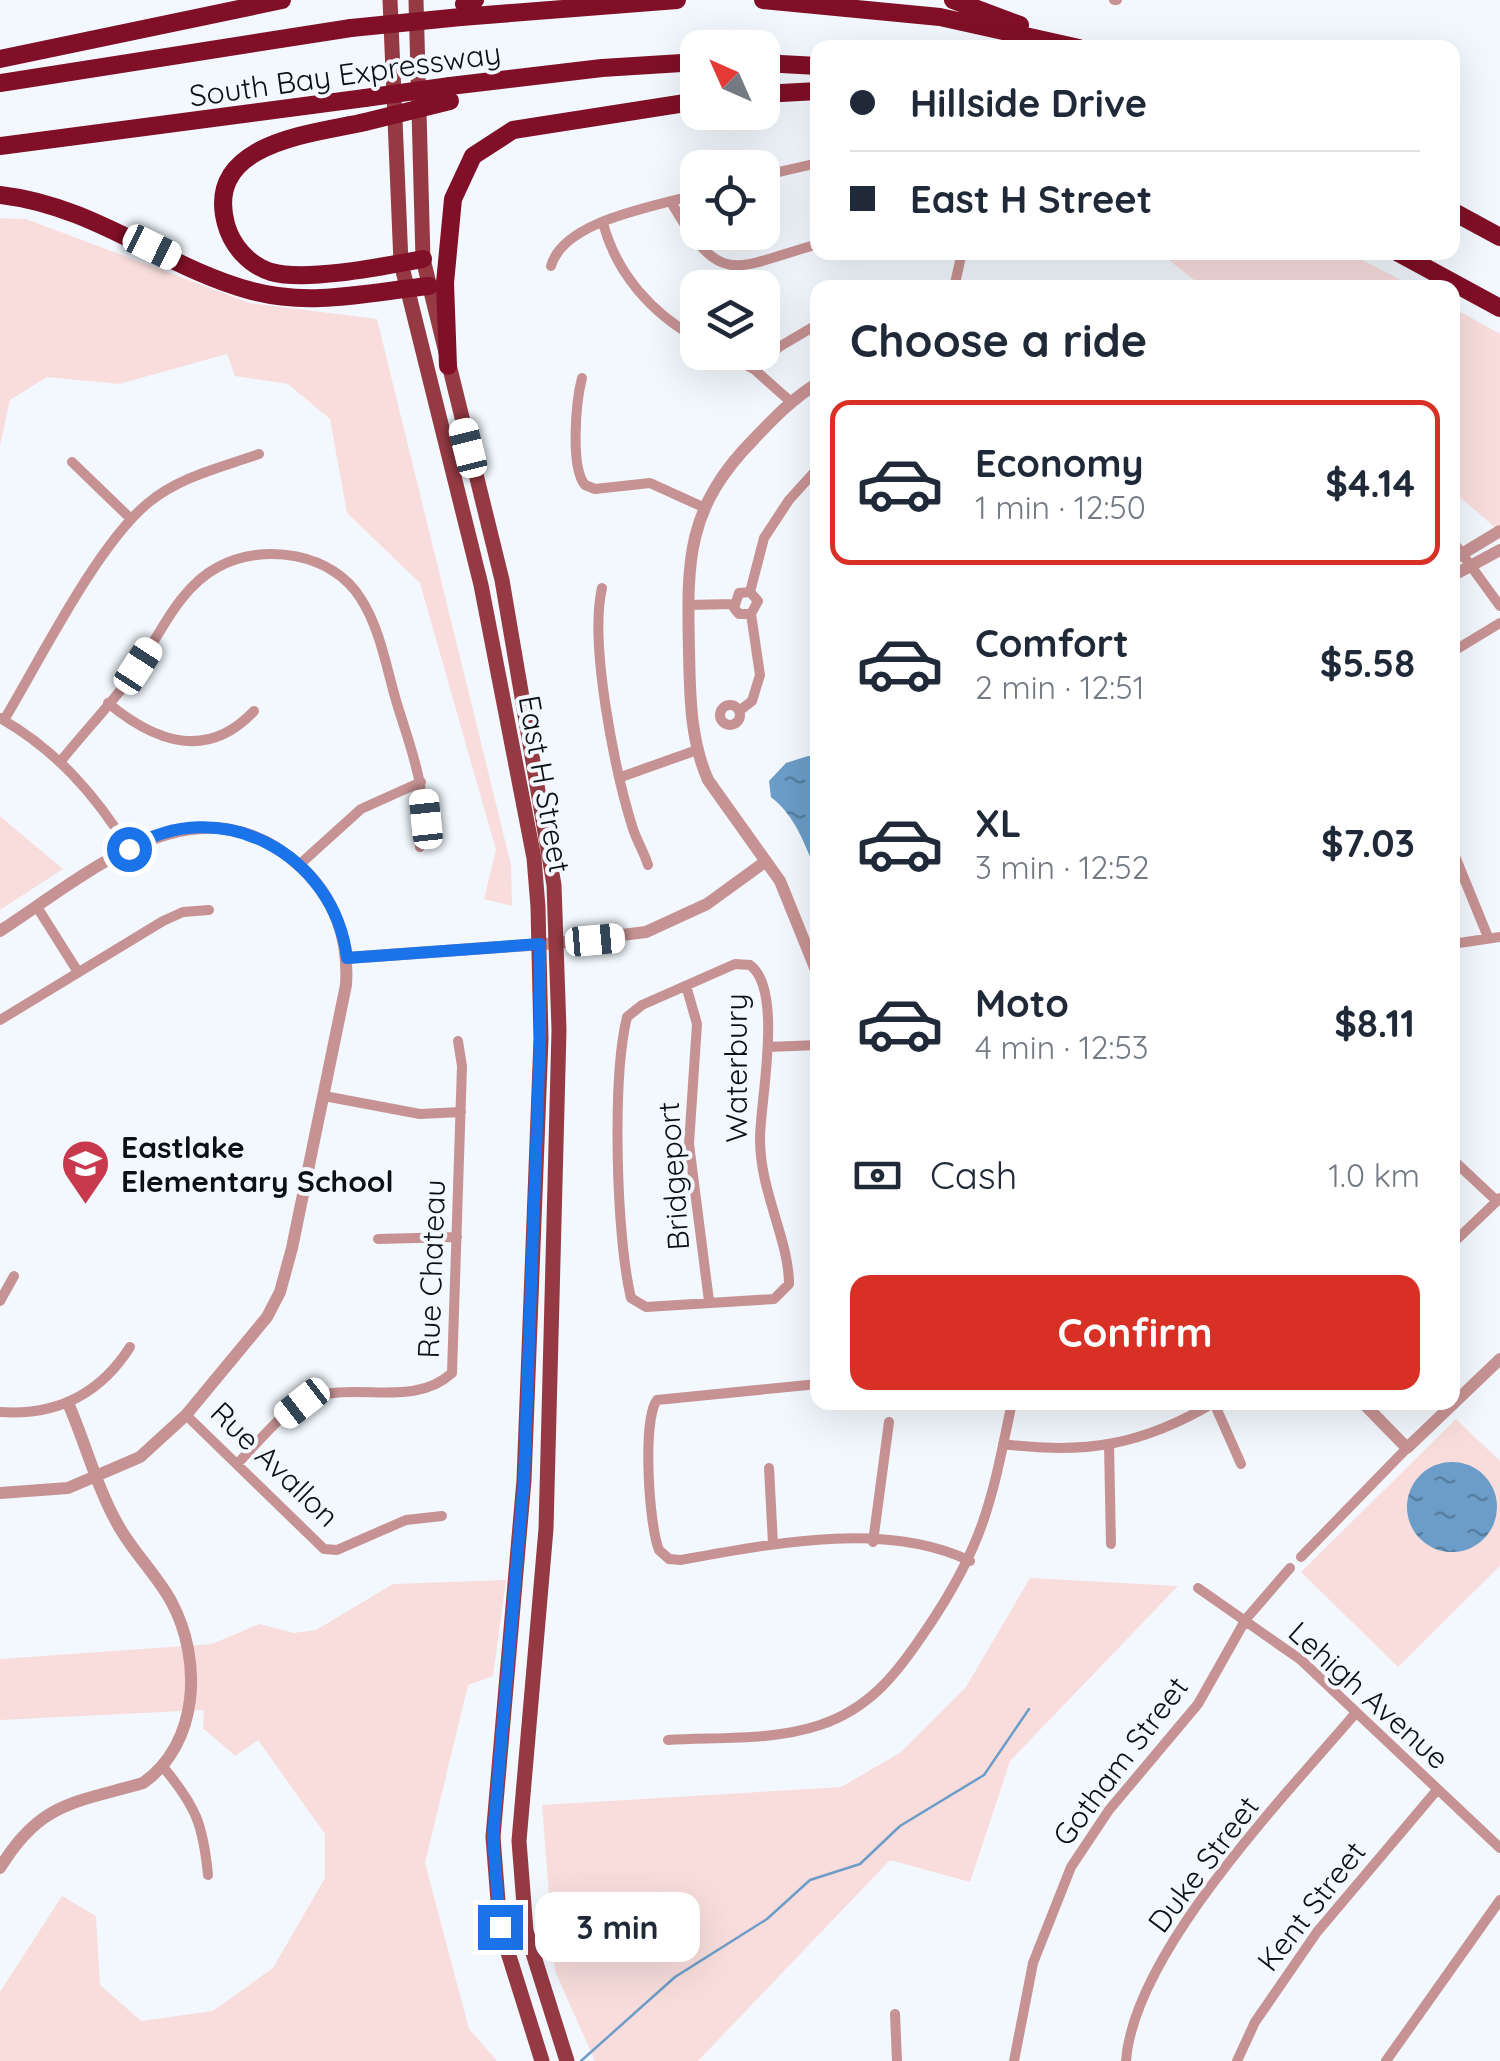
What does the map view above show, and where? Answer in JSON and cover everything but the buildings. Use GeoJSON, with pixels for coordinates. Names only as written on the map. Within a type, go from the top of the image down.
{"type":"FeatureCollection","features":[{"type":"Feature","properties":{"kind":"highway"},"geometry":{"type":"LineString","coordinates":[[0,60],[282,0]]}},
{"type":"Feature","properties":{"kind":"highway","name":"South Bay Expressway"},"geometry":{"type":"LineString","coordinates":[[0,84],[408,21],[467,7],[676,0]]}},
{"type":"Feature","properties":{"kind":"highway"},"geometry":{"type":"LineString","coordinates":[[763,0],[904,12],[1051,40]]}},
{"type":"Feature","properties":{"kind":"highway"},"geometry":{"type":"LineString","coordinates":[[953,0],[1048,39]]}},
{"type":"Feature","properties":{"kind":"highway","name":"South Bay Expressway"},"geometry":{"type":"LineString","coordinates":[[0,146],[366,98],[450,94],[566,72],[680,63]]}},
{"type":"Feature","properties":{"kind":"highway"},"geometry":{"type":"LineString","coordinates":[[780,64],[810,66]]}},
{"type":"Feature","properties":{"kind":"highway"},"geometry":{"type":"LineString","coordinates":[[780,93],[810,91]]}},
{"type":"Feature","properties":{"kind":"highway"},"geometry":{"type":"LineString","coordinates":[[423,259],[274,272],[245,256],[225,222],[228,180],[252,154],[276,142],[365,122],[450,94]]}},
{"type":"Feature","properties":{"kind":"highway"},"geometry":{"type":"LineString","coordinates":[[448,366],[445,284],[453,199],[473,156],[513,130],[680,104]]}},
{"type":"Feature","properties":{"kind":"highway"},"geometry":{"type":"LineString","coordinates":[[0,195],[80,213],[224,282],[267,294],[326,298],[429,286]]}},
{"type":"Feature","properties":{"kind":"highway"},"geometry":{"type":"LineString","coordinates":[[1460,216],[1500,238]]}},
{"type":"Feature","properties":{"kind":"highway"},"geometry":{"type":"LineString","coordinates":[[1412,260],[1448,280]]}},
{"type":"Feature","properties":{"kind":"highway"},"geometry":{"type":"LineString","coordinates":[[1460,286],[1500,308]]}},
{"type":"Feature","properties":{"kind":"main road","name":"East H Street"},"geometry":{"type":"LineString","coordinates":[[390,0],[401,263],[480,585],[534,858],[540,944],[540,1039],[524,1480],[493,1837],[500,1927],[523,2011],[542,2061]]}},
{"type":"Feature","properties":{"kind":"main road","name":"East H Street"},"geometry":{"type":"LineString","coordinates":[[416,0],[423,259],[502,580],[554,886],[557,943],[546,1529],[518,1841],[526,1930],[566,2061]]}},
{"type":"Feature","properties":{"kind":"street"},"geometry":{"type":"LineString","coordinates":[[780,172],[810,165]]}},
{"type":"Feature","properties":{"kind":"street"},"geometry":{"type":"LineString","coordinates":[[550,266],[556,250],[572,234],[680,199]]}},
{"type":"Feature","properties":{"kind":"street"},"geometry":{"type":"LineString","coordinates":[[671,202],[698,246],[723,264],[756,266],[810,247]]}},
{"type":"Feature","properties":{"kind":"street"},"geometry":{"type":"LineString","coordinates":[[603,223],[618,265],[662,317],[680,328]]}},
{"type":"Feature","properties":{"kind":"street"},"geometry":{"type":"LineString","coordinates":[[780,346],[810,329]]}},
{"type":"Feature","properties":{"kind":"street"},"geometry":{"type":"LineString","coordinates":[[755,370],[790,402]]}},
{"type":"Feature","properties":{"kind":"street"},"geometry":{"type":"LineString","coordinates":[[582,378],[578,470],[585,485],[604,489],[650,484],[703,507]]}},
{"type":"Feature","properties":{"kind":"street"},"geometry":{"type":"LineString","coordinates":[[810,388],[790,402],[731,462],[703,507],[689,555],[688,605],[691,719],[708,780],[766,860],[792,904],[810,953]]}},
{"type":"Feature","properties":{"kind":"street"},"geometry":{"type":"LineString","coordinates":[[129,849],[88,788],[61,760],[2,719],[108,548],[131,519],[186,479],[259,454]]}},
{"type":"Feature","properties":{"kind":"street"},"geometry":{"type":"LineString","coordinates":[[72,462],[131,519]]}},
{"type":"Feature","properties":{"kind":"street"},"geometry":{"type":"LineString","coordinates":[[750,592],[764,538],[810,477]]}},
{"type":"Feature","properties":{"kind":"street"},"geometry":{"type":"LineString","coordinates":[[1461,561],[1500,531]]}},
{"type":"Feature","properties":{"kind":"street"},"geometry":{"type":"LineString","coordinates":[[1461,561],[1500,550]]}},
{"type":"Feature","properties":{"kind":"street"},"geometry":{"type":"LineString","coordinates":[[61,760],[198,580],[225,563],[252,555],[300,557],[334,573],[361,599],[421,782],[426,819],[420,847]]}},
{"type":"Feature","properties":{"kind":"street"},"geometry":{"type":"LineString","coordinates":[[1461,561],[1500,606]]}},
{"type":"Feature","properties":{"kind":"street"},"geometry":{"type":"LineString","coordinates":[[602,588],[596,628],[621,777],[634,830],[648,865]]}},
{"type":"Feature","properties":{"kind":"street"},"geometry":{"type":"LineString","coordinates":[[750,592],[738,593],[734,604],[739,614],[751,614]]}},
{"type":"Feature","properties":{"kind":"street"},"geometry":{"type":"LineString","coordinates":[[740,711],[752,701],[760,675],[751,614],[758,601],[750,592]]}},
{"type":"Feature","properties":{"kind":"street"},"geometry":{"type":"LineString","coordinates":[[688,605],[734,604]]}},
{"type":"Feature","properties":{"kind":"street"},"geometry":{"type":"LineString","coordinates":[[1460,647],[1500,623]]}},
{"type":"Feature","properties":{"kind":"street"},"geometry":{"type":"LineString","coordinates":[[108,703],[140,730],[178,741],[236,730],[254,711]]}},
{"type":"Feature","properties":{"kind":"street"},"geometry":{"type":"LineString","coordinates":[[621,777],[698,750]]}},
{"type":"Feature","properties":{"kind":"street"},"geometry":{"type":"LineString","coordinates":[[299,865],[361,810],[421,782]]}},
{"type":"Feature","properties":{"kind":"street"},"geometry":{"type":"LineString","coordinates":[[0,931],[129,849],[174,830],[215,826],[255,836],[316,881],[333,908],[347,958],[324,1096],[280,1292],[243,1351],[152,1448],[100,1478],[52,1492],[0,1494]]}},
{"type":"Feature","properties":{"kind":"street"},"geometry":{"type":"LineString","coordinates":[[347,958],[617,938],[666,925],[707,904],[766,860]]}},
{"type":"Feature","properties":{"kind":"street"},"geometry":{"type":"LineString","coordinates":[[1460,866],[1494,937],[1460,943]]}},
{"type":"Feature","properties":{"kind":"street"},"geometry":{"type":"LineString","coordinates":[[36,907],[78,972]]}},
{"type":"Feature","properties":{"kind":"street"},"geometry":{"type":"LineString","coordinates":[[0,1020],[163,921],[183,912],[209,910]]}},
{"type":"Feature","properties":{"kind":"street","name":"Waterbury"},"geometry":{"type":"LineString","coordinates":[[735,964],[754,968],[761,976],[768,1046],[760,1140],[762,1173],[789,1284],[774,1300],[646,1308],[636,1304],[627,1282],[619,1134],[627,1017],[642,1006],[735,964]]}},
{"type":"Feature","properties":{"kind":"street","name":"Bridgeport"},"geometry":{"type":"LineString","coordinates":[[686,989],[697,1036],[690,1153],[709,1302]]}},
{"type":"Feature","properties":{"kind":"street","name":"Rue Chateau"},"geometry":{"type":"LineString","coordinates":[[237,1464],[283,1418],[310,1399],[405,1392],[434,1384],[452,1373],[462,1066],[458,1041]]}},
{"type":"Feature","properties":{"kind":"street"},"geometry":{"type":"LineString","coordinates":[[768,1046],[810,1045]]}},
{"type":"Feature","properties":{"kind":"street"},"geometry":{"type":"LineString","coordinates":[[324,1096],[420,1114],[461,1112]]}},
{"type":"Feature","properties":{"kind":"street"},"geometry":{"type":"LineString","coordinates":[[1460,1166],[1498,1200],[1460,1236]]}},
{"type":"Feature","properties":{"kind":"street"},"geometry":{"type":"LineString","coordinates":[[378,1239],[457,1236]]}},
{"type":"Feature","properties":{"kind":"street"},"geometry":{"type":"LineString","coordinates":[[0,1301],[14,1276]]}},
{"type":"Feature","properties":{"kind":"street"},"geometry":{"type":"LineString","coordinates":[[0,1412],[40,1411],[68,1403],[104,1381],[130,1347]]}},
{"type":"Feature","properties":{"kind":"street"},"geometry":{"type":"LineString","coordinates":[[1460,1400],[1498,1365]]}},
{"type":"Feature","properties":{"kind":"street"},"geometry":{"type":"LineString","coordinates":[[810,1385],[667,1396],[657,1400],[651,1410],[655,1541],[670,1558],[682,1560],[819,1539],[924,1546],[970,1561]]}},
{"type":"Feature","properties":{"kind":"street"},"geometry":{"type":"LineString","coordinates":[[0,1868],[23,1833],[43,1816],[143,1783],[164,1768],[177,1750],[188,1722],[185,1644],[172,1604],[116,1522],[68,1403]]}},
{"type":"Feature","properties":{"kind":"street"},"geometry":{"type":"LineString","coordinates":[[668,1740],[787,1733],[818,1726],[857,1708],[909,1659],[970,1561],[991,1506],[1010,1410]]}},
{"type":"Feature","properties":{"kind":"street"},"geometry":{"type":"LineString","coordinates":[[1003,1444],[1082,1450],[1162,1431],[1201,1410]]}},
{"type":"Feature","properties":{"kind":"street"},"geometry":{"type":"LineString","coordinates":[[1217,1410],[1241,1464]]}},
{"type":"Feature","properties":{"kind":"street"},"geometry":{"type":"LineString","coordinates":[[1370,1410],[1407,1448]]}},
{"type":"Feature","properties":{"kind":"street"},"geometry":{"type":"LineString","coordinates":[[1301,1557],[1449,1410]]}},
{"type":"Feature","properties":{"kind":"street","name":"Rue Avallon"},"geometry":{"type":"LineString","coordinates":[[186,1415],[324,1548],[337,1550],[406,1520],[442,1516]]}},
{"type":"Feature","properties":{"kind":"street"},"geometry":{"type":"LineString","coordinates":[[873,1542],[888,1422]]}},
{"type":"Feature","properties":{"kind":"street"},"geometry":{"type":"LineString","coordinates":[[1109,1444],[1111,1544]]}},
{"type":"Feature","properties":{"kind":"street"},"geometry":{"type":"LineString","coordinates":[[769,1468],[774,1544]]}},
{"type":"Feature","properties":{"kind":"street","name":"Gotham Street"},"geometry":{"type":"LineString","coordinates":[[1014,2061],[1032,1964],[1071,1867],[1109,1810],[1198,1704],[1246,1619],[1290,1568]]}},
{"type":"Feature","properties":{"kind":"street","name":"Lehigh Avenue"},"geometry":{"type":"LineString","coordinates":[[1198,1588],[1300,1660],[1500,1848]]}},
{"type":"Feature","properties":{"kind":"street","name":"Duke Street"},"geometry":{"type":"LineString","coordinates":[[1126,2061],[1146,1984],[1239,1850],[1354,1714]]}},
{"type":"Feature","properties":{"kind":"street"},"geometry":{"type":"LineString","coordinates":[[164,1768],[192,1802],[204,1832],[208,1875]]}},
{"type":"Feature","properties":{"kind":"street","name":"Kent Street"},"geometry":{"type":"LineString","coordinates":[[1237,2061],[1255,2022],[1318,1932],[1436,1790]]}},
{"type":"Feature","properties":{"kind":"street"},"geometry":{"type":"LineString","coordinates":[[1386,2061],[1500,1900]]}},
{"type":"Feature","properties":{"kind":"street"},"geometry":{"type":"LineString","coordinates":[[895,2014],[897,2061]]}},
{"type":"Feature","properties":{"kind":"shaded area"},"geometry":{"type":"Polygon","coordinates":[[[0,218],[26,219],[250,303],[377,319],[511,865],[512,906],[484,899],[496,850],[420,583],[347,513],[330,419],[288,384],[235,376],[227,354],[119,384],[47,377],[10,400],[0,446],[0,218]]]}},
{"type":"Feature","properties":{"kind":"shaded area"},"geometry":{"type":"Polygon","coordinates":[[[1169,260],[1362,260],[1401,280],[1194,280],[1169,260]]]}},
{"type":"Feature","properties":{"kind":"shaded area"},"geometry":{"type":"Polygon","coordinates":[[[1460,312],[1500,334],[1500,532],[1460,497],[1460,312]]]}},
{"type":"Feature","properties":{"kind":"shaded area"},"geometry":{"type":"Polygon","coordinates":[[[0,816],[63,869],[0,910],[0,816]]]}},
{"type":"Feature","properties":{"kind":"shaded area"},"geometry":{"type":"Polygon","coordinates":[[[1456,1419],[1500,1461],[1500,1566],[1398,1667],[1301,1572],[1456,1419]]]}},
{"type":"Feature","properties":{"kind":"shaded area"},"geometry":{"type":"Polygon","coordinates":[[[1030,1578],[1178,1586],[1010,1761],[970,1882],[890,1860],[698,2061],[595,2061],[555,1971],[542,1805],[841,1787],[900,1753],[966,1687],[1030,1578]]]}},
{"type":"Feature","properties":{"kind":"shaded area"},"geometry":{"type":"Polygon","coordinates":[[[506,1580],[493,1676],[468,1685],[425,1863],[469,2029],[497,2061],[0,2061],[0,1992],[62,1896],[96,1916],[100,1985],[141,2021],[213,2011],[273,1968],[325,1878],[325,1834],[258,1740],[235,1756],[203,1728],[204,1710],[0,1720],[0,1659],[212,1644],[259,1624],[294,1633],[316,1630],[393,1584],[506,1580]]]}},
{"type":"Feature","properties":{"kind":"water"},"geometry":{"type":"Polygon","coordinates":[[[810,756],[810,856],[794,823],[771,797],[769,781],[786,763],[810,756]]]}},
{"type":"Feature","properties":{"kind":"water"},"geometry":{"type":"Polygon","coordinates":[[[1452,1462],[1484,1475],[1497,1507],[1484,1539],[1452,1552],[1420,1539],[1407,1507],[1420,1475],[1452,1462]]]}},
{"type":"Feature","properties":{"kind":"waterway"},"geometry":{"type":"LineString","coordinates":[[581,2061],[675,1977],[767,1919],[810,1880],[860,1864],[900,1826],[984,1775],[1029,1709]]}},
{"type":"Feature","properties":{"kind":"place","name":"Eastlake Elementary School"},"geometry":{"type":"Point","coordinates":[86,1206]}},
{"type":"Feature","properties":{"kind":"route"},"geometry":{"type":"LineString","coordinates":[[129,849],[160,834],[201,826],[228,828],[267,841],[316,881],[333,908],[347,958],[540,944],[524,1480],[493,1837],[500,1927]]}}]}
